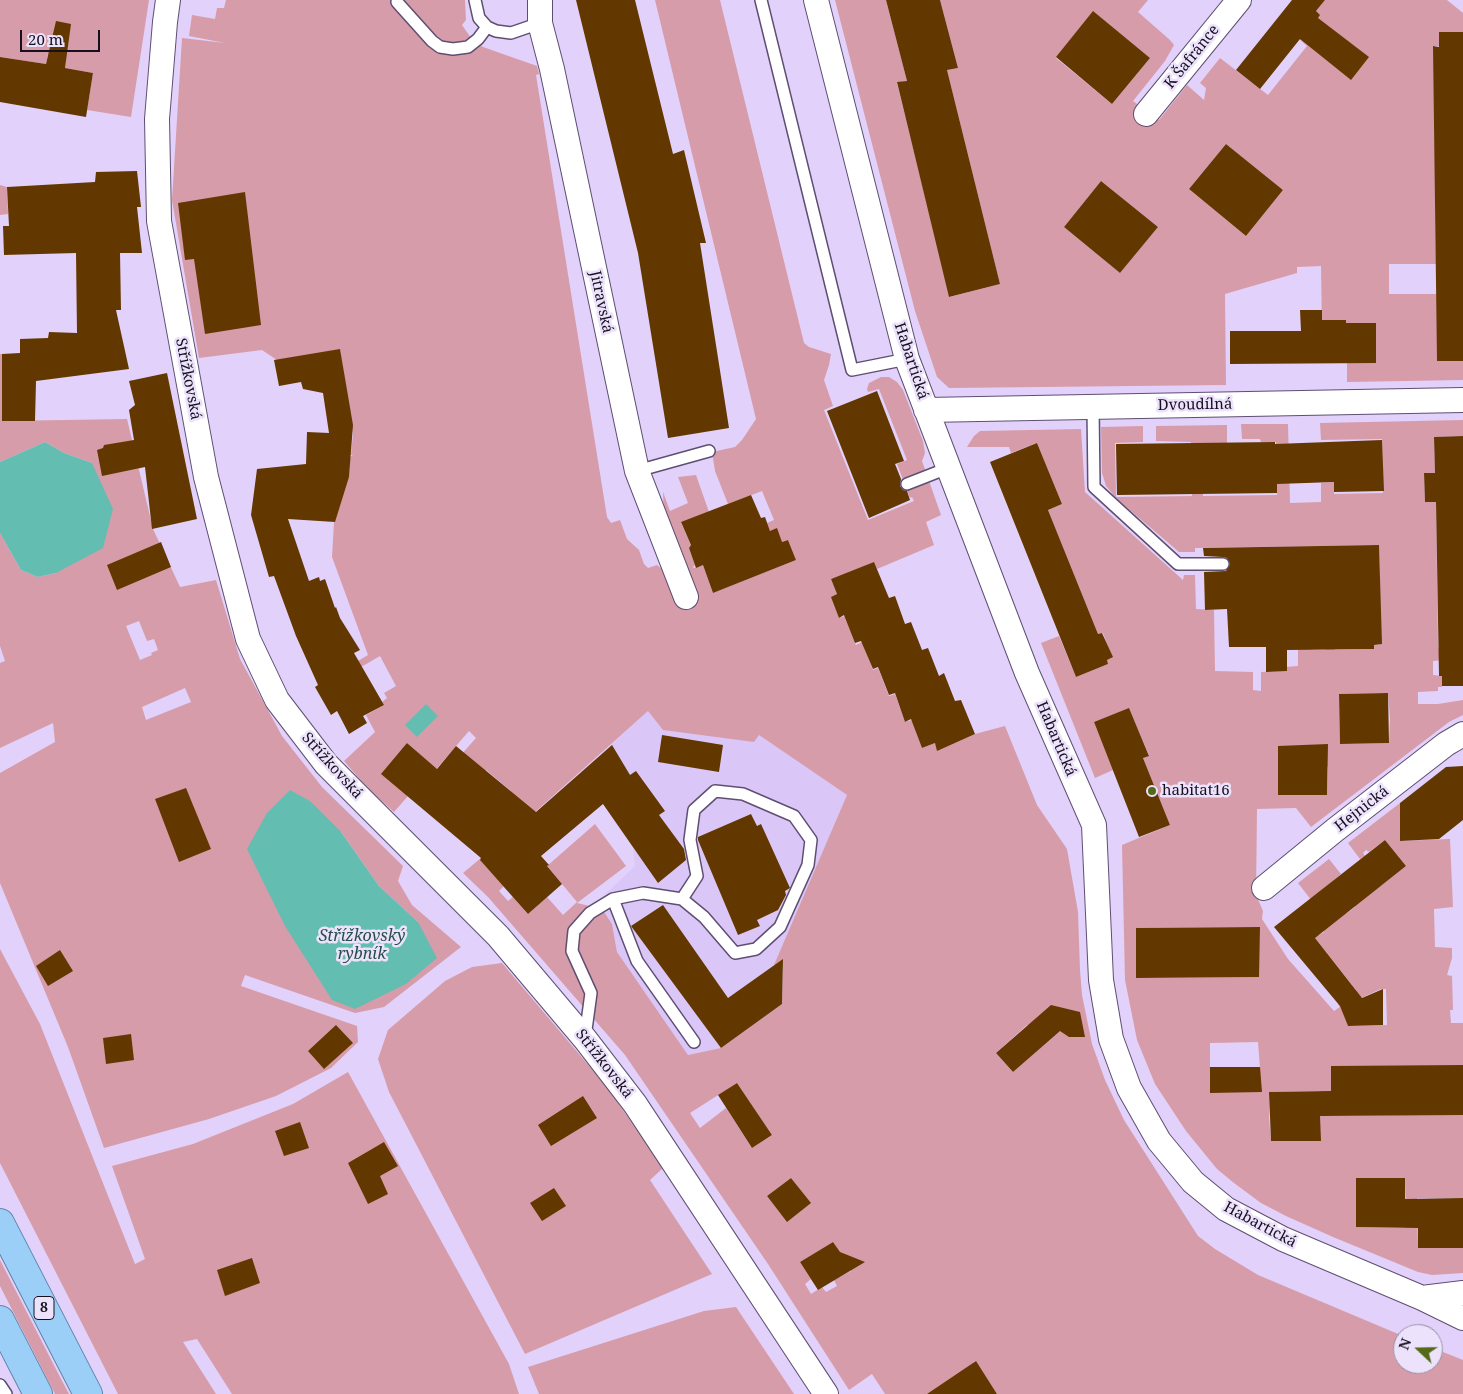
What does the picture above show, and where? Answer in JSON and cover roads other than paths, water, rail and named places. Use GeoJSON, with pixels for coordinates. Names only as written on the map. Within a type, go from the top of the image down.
{"type":"FeatureCollection","features":[{"type":"Feature","properties":{"kind":"highway","name":"8"},"geometry":{"type":"LineString","coordinates":[[0,1223],[88,1394]]}},
{"type":"Feature","properties":{"kind":"highway"},"geometry":{"type":"LineString","coordinates":[[0,1320],[38,1394]]}},
{"type":"Feature","properties":{"kind":"street","name":"Střížkovská"},"geometry":{"type":"LineString","coordinates":[[168,0],[157,119],[159,221],[206,477],[248,639],[277,700],[326,764],[498,936],[585,1039],[635,1104],[826,1394]]}},
{"type":"Feature","properties":{"kind":"street","name":"Habartická"},"geometry":{"type":"LineString","coordinates":[[816,0],[907,359],[1027,673],[1094,825],[1101,980],[1111,1038],[1133,1096],[1159,1140],[1193,1182],[1226,1209],[1283,1239],[1422,1298],[1463,1318]]}},
{"type":"Feature","properties":{"kind":"street","name":"K Šafránce"},"geometry":{"type":"LineString","coordinates":[[1146,114],[1239,0]]}},
{"type":"Feature","properties":{"kind":"street","name":"Jitravská"},"geometry":{"type":"LineString","coordinates":[[540,11],[637,471],[686,597]]}},
{"type":"Feature","properties":{"kind":"street","name":"Dvoudílná"},"geometry":{"type":"LineString","coordinates":[[926,410],[1463,400]]}},
{"type":"Feature","properties":{"kind":"street","name":"Hejnická"},"geometry":{"type":"LineString","coordinates":[[1264,888],[1446,744],[1463,734]]}},
{"type":"Feature","properties":{"kind":"street"},"geometry":{"type":"LineString","coordinates":[[1422,1298],[1463,1293]]}},
{"type":"Feature","properties":{"kind":"lane"},"geometry":{"type":"LineString","coordinates":[[475,0],[479,18],[488,27],[496,31],[511,33],[540,11]]}},
{"type":"Feature","properties":{"kind":"lane"},"geometry":{"type":"LineString","coordinates":[[761,0],[852,370],[907,359]]}},
{"type":"Feature","properties":{"kind":"lane"},"geometry":{"type":"LineString","coordinates":[[397,2],[432,41],[440,47],[453,50],[468,47],[488,27]]}},
{"type":"Feature","properties":{"kind":"lane"},"geometry":{"type":"LineString","coordinates":[[1093,407],[1094,487],[1178,564],[1223,564]]}},
{"type":"Feature","properties":{"kind":"lane"},"geometry":{"type":"LineString","coordinates":[[637,471],[709,451]]}},
{"type":"Feature","properties":{"kind":"lane"},"geometry":{"type":"LineString","coordinates":[[907,484],[948,468]]}},
{"type":"Feature","properties":{"kind":"lane"},"geometry":{"type":"LineString","coordinates":[[585,1039],[591,993],[572,951],[574,931],[590,913],[613,899],[643,893],[682,899],[704,916],[735,953],[756,949],[780,928],[808,865],[811,840],[794,816],[743,794],[715,791],[694,810],[690,840],[697,876],[682,899]]}},
{"type":"Feature","properties":{"kind":"lane"},"geometry":{"type":"LineString","coordinates":[[613,899],[637,961],[694,1042]]}},
{"type":"Feature","properties":{"kind":"lane"},"geometry":{"type":"LineString","coordinates":[[0,1385],[6,1394]]}},
{"type":"Feature","properties":{"kind":"water"},"geometry":{"type":"Polygon","coordinates":[[[45,442],[64,453],[92,463],[113,509],[103,548],[56,573],[38,577],[21,570],[0,533],[0,462],[45,442]]]}},
{"type":"Feature","properties":{"kind":"water"},"geometry":{"type":"Polygon","coordinates":[[[426,704],[438,716],[417,737],[405,725],[426,704]]]}},
{"type":"Feature","properties":{"kind":"water","name":"Střížkovský rybník"},"geometry":{"type":"Polygon","coordinates":[[[290,790],[310,801],[341,832],[379,886],[418,922],[437,958],[406,984],[355,1009],[332,1000],[285,926],[247,849],[267,813],[290,790]]]}},
{"type":"Feature","properties":{"kind":"place","name":"habitat16"},"geometry":{"type":"Point","coordinates":[1152,791]}}]}
